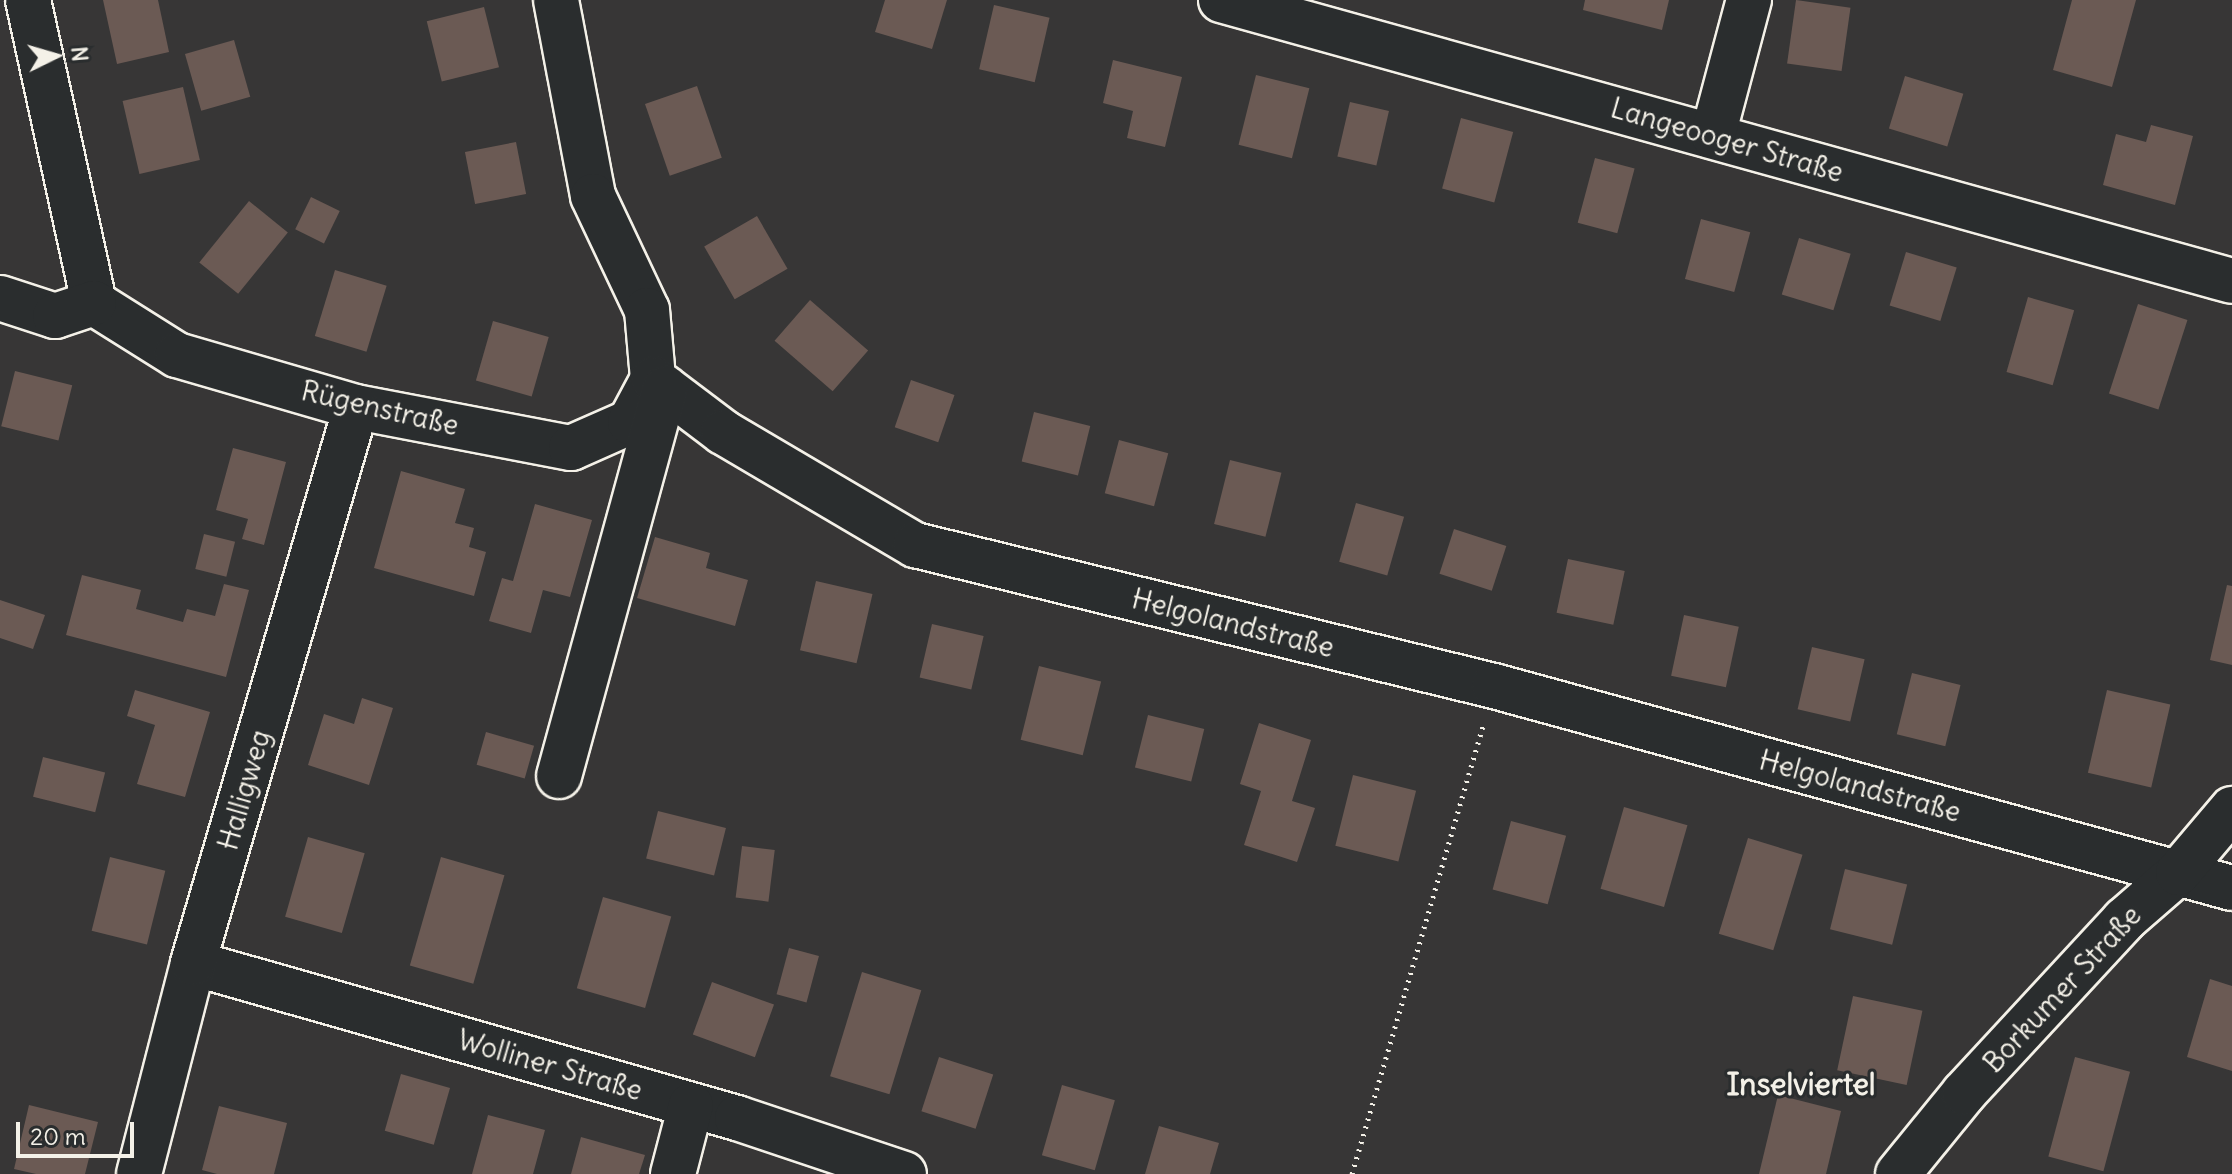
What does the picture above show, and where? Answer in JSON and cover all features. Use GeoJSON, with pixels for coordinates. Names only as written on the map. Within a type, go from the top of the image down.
{"type":"FeatureCollection","features":[{"type":"Feature","properties":{"kind":"street"},"geometry":{"type":"LineString","coordinates":[[0,298],[55,316],[94,303],[28,0]]}},
{"type":"Feature","properties":{"kind":"street"},"geometry":{"type":"LineString","coordinates":[[556,0],[593,196],[647,310],[659,384],[559,776]]}},
{"type":"Feature","properties":{"kind":"street","name":"Langeooger Straße"},"geometry":{"type":"LineString","coordinates":[[1221,0],[2232,281]]}},
{"type":"Feature","properties":{"kind":"street"},"geometry":{"type":"LineString","coordinates":[[1713,135],[1749,0]]}},
{"type":"Feature","properties":{"kind":"street","name":"Rügenstraße"},"geometry":{"type":"LineString","coordinates":[[94,303],[177,355],[356,407],[571,448],[630,422],[659,384]]}},
{"type":"Feature","properties":{"kind":"street","name":"Helgolandstraße"},"geometry":{"type":"LineString","coordinates":[[659,384],[723,432],[915,545],[1494,686],[2232,888]]}},
{"type":"Feature","properties":{"kind":"street","name":"Halligweg"},"geometry":{"type":"LineString","coordinates":[[139,1174],[193,963],[356,407]]}},
{"type":"Feature","properties":{"kind":"street","name":"Borkumer Straße"},"geometry":{"type":"LineString","coordinates":[[1898,1174],[1964,1093],[2124,920],[2178,873],[2232,809]]}},
{"type":"Feature","properties":{"kind":"street","name":"Wolliner Straße"},"geometry":{"type":"LineString","coordinates":[[193,963],[691,1105],[904,1174]]}},
{"type":"Feature","properties":{"kind":"street"},"geometry":{"type":"LineString","coordinates":[[673,1174],[691,1105]]}},
{"type":"Feature","properties":{"kind":"path"},"geometry":{"type":"LineString","coordinates":[[1352,1174],[1494,686]]}},
{"type":"Feature","properties":{"kind":"building"},"geometry":{"type":"Polygon","coordinates":[[[103,0],[158,0],[169,52],[117,64],[103,0]]]}},
{"type":"Feature","properties":{"kind":"building"},"geometry":{"type":"Polygon","coordinates":[[[885,0],[947,0],[932,49],[875,32],[885,0]]]}},
{"type":"Feature","properties":{"kind":"building"},"geometry":{"type":"Polygon","coordinates":[[[1585,0],[1669,0],[1662,30],[1583,10],[1585,0]]]}},
{"type":"Feature","properties":{"kind":"building"},"geometry":{"type":"Polygon","coordinates":[[[1796,0],[1850,8],[1842,71],[1787,63],[1796,0]]]}},
{"type":"Feature","properties":{"kind":"building"},"geometry":{"type":"Polygon","coordinates":[[[2072,0],[2136,0],[2112,87],[2053,70],[2072,0]]]}},
{"type":"Feature","properties":{"kind":"building"},"geometry":{"type":"Polygon","coordinates":[[[994,5],[1050,18],[1035,82],[979,69],[994,5]]]}},
{"type":"Feature","properties":{"kind":"building"},"geometry":{"type":"Polygon","coordinates":[[[484,7],[499,67],[442,81],[427,21],[484,7]]]}},
{"type":"Feature","properties":{"kind":"building"},"geometry":{"type":"Polygon","coordinates":[[[234,40],[250,97],[201,111],[185,54],[234,40]]]}},
{"type":"Feature","properties":{"kind":"building"},"geometry":{"type":"Polygon","coordinates":[[[1113,60],[1182,77],[1165,147],[1127,138],[1133,111],[1103,103],[1113,60]]]}},
{"type":"Feature","properties":{"kind":"building"},"geometry":{"type":"Polygon","coordinates":[[[1256,75],[1309,88],[1292,158],[1239,145],[1256,75]]]}},
{"type":"Feature","properties":{"kind":"building"},"geometry":{"type":"Polygon","coordinates":[[[1905,76],[1963,94],[1947,146],[1889,129],[1905,76]]]}},
{"type":"Feature","properties":{"kind":"building"},"geometry":{"type":"Polygon","coordinates":[[[697,86],[722,158],[670,176],[645,104],[697,86]]]}},
{"type":"Feature","properties":{"kind":"building"},"geometry":{"type":"Polygon","coordinates":[[[183,87],[200,160],[139,174],[123,101],[183,87]]]}},
{"type":"Feature","properties":{"kind":"building"},"geometry":{"type":"Polygon","coordinates":[[[1350,102],[1389,111],[1376,166],[1337,157],[1350,102]]]}},
{"type":"Feature","properties":{"kind":"building"},"geometry":{"type":"Polygon","coordinates":[[[1461,118],[1513,132],[1494,202],[1442,189],[1461,118]]]}},
{"type":"Feature","properties":{"kind":"building"},"geometry":{"type":"Polygon","coordinates":[[[2151,125],[2193,136],[2175,205],[2103,185],[2116,134],[2146,142],[2151,125]]]}},
{"type":"Feature","properties":{"kind":"building"},"geometry":{"type":"Polygon","coordinates":[[[516,142],[526,194],[475,204],[465,152],[516,142]]]}},
{"type":"Feature","properties":{"kind":"building"},"geometry":{"type":"Polygon","coordinates":[[[1595,158],[1635,169],[1617,233],[1578,223],[1595,158]]]}},
{"type":"Feature","properties":{"kind":"building"},"geometry":{"type":"Polygon","coordinates":[[[311,197],[340,211],[324,243],[295,229],[311,197]]]}},
{"type":"Feature","properties":{"kind":"building"},"geometry":{"type":"Polygon","coordinates":[[[249,201],[288,232],[238,294],[199,262],[249,201]]]}},
{"type":"Feature","properties":{"kind":"building"},"geometry":{"type":"Polygon","coordinates":[[[757,216],[788,269],[735,299],[704,246],[757,216]]]}},
{"type":"Feature","properties":{"kind":"building"},"geometry":{"type":"Polygon","coordinates":[[[1701,219],[1750,232],[1734,292],[1685,279],[1701,219]]]}},
{"type":"Feature","properties":{"kind":"building"},"geometry":{"type":"Polygon","coordinates":[[[1799,238],[1851,254],[1833,310],[1782,294],[1799,238]]]}},
{"type":"Feature","properties":{"kind":"building"},"geometry":{"type":"Polygon","coordinates":[[[1906,252],[1957,267],[1940,321],[1890,306],[1906,252]]]}},
{"type":"Feature","properties":{"kind":"building"},"geometry":{"type":"Polygon","coordinates":[[[335,270],[387,286],[366,352],[315,336],[335,270]]]}},
{"type":"Feature","properties":{"kind":"building"},"geometry":{"type":"Polygon","coordinates":[[[2028,297],[2074,310],[2053,385],[2007,372],[2028,297]]]}},
{"type":"Feature","properties":{"kind":"building"},"geometry":{"type":"Polygon","coordinates":[[[810,300],[868,351],[833,391],[775,341],[810,300]]]}},
{"type":"Feature","properties":{"kind":"building"},"geometry":{"type":"Polygon","coordinates":[[[2138,304],[2187,320],[2158,409],[2109,393],[2138,304]]]}},
{"type":"Feature","properties":{"kind":"building"},"geometry":{"type":"Polygon","coordinates":[[[493,321],[549,337],[532,397],[476,381],[493,321]]]}},
{"type":"Feature","properties":{"kind":"building"},"geometry":{"type":"Polygon","coordinates":[[[15,371],[72,385],[58,441],[1,426],[15,371]]]}},
{"type":"Feature","properties":{"kind":"building"},"geometry":{"type":"Polygon","coordinates":[[[911,380],[954,395],[938,442],[895,427],[911,380]]]}},
{"type":"Feature","properties":{"kind":"building"},"geometry":{"type":"Polygon","coordinates":[[[1034,412],[1090,426],[1078,476],[1022,461],[1034,412]]]}},
{"type":"Feature","properties":{"kind":"building"},"geometry":{"type":"Polygon","coordinates":[[[1119,440],[1168,453],[1154,506],[1105,493],[1119,440]]]}},
{"type":"Feature","properties":{"kind":"building"},"geometry":{"type":"Polygon","coordinates":[[[233,448],[286,462],[264,545],[242,539],[248,519],[216,510],[233,448]]]}},
{"type":"Feature","properties":{"kind":"building"},"geometry":{"type":"Polygon","coordinates":[[[1230,460],[1281,473],[1265,537],[1214,524],[1230,460]]]}},
{"type":"Feature","properties":{"kind":"building"},"geometry":{"type":"Polygon","coordinates":[[[401,471],[465,489],[455,523],[474,528],[469,547],[486,552],[474,596],[374,568],[401,471]]]}},
{"type":"Feature","properties":{"kind":"building"},"geometry":{"type":"Polygon","coordinates":[[[1356,503],[1404,517],[1387,575],[1339,562],[1356,503]]]}},
{"type":"Feature","properties":{"kind":"building"},"geometry":{"type":"Polygon","coordinates":[[[535,504],[592,520],[570,597],[543,590],[531,633],[489,621],[502,578],[513,581],[535,504]]]}},
{"type":"Feature","properties":{"kind":"building"},"geometry":{"type":"Polygon","coordinates":[[[1454,529],[1506,546],[1492,591],[1439,574],[1454,529]]]}},
{"type":"Feature","properties":{"kind":"building"},"geometry":{"type":"Polygon","coordinates":[[[204,534],[235,542],[226,577],[195,569],[204,534]]]}},
{"type":"Feature","properties":{"kind":"building"},"geometry":{"type":"Polygon","coordinates":[[[655,537],[710,553],[706,568],[748,580],[735,626],[637,598],[655,537]]]}},
{"type":"Feature","properties":{"kind":"building"},"geometry":{"type":"Polygon","coordinates":[[[1568,559],[1625,571],[1613,625],[1557,613],[1568,559]]]}},
{"type":"Feature","properties":{"kind":"building"},"geometry":{"type":"Polygon","coordinates":[[[82,575],[141,590],[136,609],[183,622],[187,609],[215,616],[224,584],[249,590],[226,677],[66,635],[82,575]]]}},
{"type":"Feature","properties":{"kind":"building"},"geometry":{"type":"Polygon","coordinates":[[[816,581],[873,594],[857,663],[800,650],[816,581]]]}},
{"type":"Feature","properties":{"kind":"building"},"geometry":{"type":"Polygon","coordinates":[[[2227,585],[2232,586],[2232,665],[2210,660],[2227,585]]]}},
{"type":"Feature","properties":{"kind":"building"},"geometry":{"type":"Polygon","coordinates":[[[0,600],[45,615],[33,649],[0,638],[0,600]]]}},
{"type":"Feature","properties":{"kind":"building"},"geometry":{"type":"Polygon","coordinates":[[[1684,615],[1739,627],[1726,687],[1671,676],[1684,615]]]}},
{"type":"Feature","properties":{"kind":"building"},"geometry":{"type":"Polygon","coordinates":[[[932,624],[984,636],[971,690],[920,678],[932,624]]]}},
{"type":"Feature","properties":{"kind":"building"},"geometry":{"type":"Polygon","coordinates":[[[1812,647],[1865,659],[1850,722],[1798,709],[1812,647]]]}},
{"type":"Feature","properties":{"kind":"building"},"geometry":{"type":"Polygon","coordinates":[[[1039,666],[1101,681],[1083,755],[1021,740],[1039,666]]]}},
{"type":"Feature","properties":{"kind":"building"},"geometry":{"type":"Polygon","coordinates":[[[1912,673],[1961,685],[1945,746],[1897,734],[1912,673]]]}},
{"type":"Feature","properties":{"kind":"building"},"geometry":{"type":"Polygon","coordinates":[[[135,690],[210,712],[185,797],[137,784],[155,725],[127,716],[135,690]]]}},
{"type":"Feature","properties":{"kind":"building"},"geometry":{"type":"Polygon","coordinates":[[[2107,690],[2170,705],[2151,787],[2088,773],[2107,690]]]}},
{"type":"Feature","properties":{"kind":"building"},"geometry":{"type":"Polygon","coordinates":[[[362,698],[393,708],[369,785],[308,765],[324,714],[354,724],[362,698]]]}},
{"type":"Feature","properties":{"kind":"building"},"geometry":{"type":"Polygon","coordinates":[[[1148,715],[1204,729],[1191,781],[1135,767],[1148,715]]]}},
{"type":"Feature","properties":{"kind":"building"},"geometry":{"type":"Polygon","coordinates":[[[1259,723],[1311,740],[1292,801],[1315,808],[1297,862],[1244,845],[1261,791],[1240,784],[1259,723]]]}},
{"type":"Feature","properties":{"kind":"building"},"geometry":{"type":"Polygon","coordinates":[[[486,732],[534,746],[525,778],[477,765],[486,732]]]}},
{"type":"Feature","properties":{"kind":"building"},"geometry":{"type":"Polygon","coordinates":[[[43,757],[105,772],[95,812],[33,797],[43,757]]]}},
{"type":"Feature","properties":{"kind":"building"},"geometry":{"type":"Polygon","coordinates":[[[1353,775],[1416,791],[1398,862],[1335,846],[1353,775]]]}},
{"type":"Feature","properties":{"kind":"building"},"geometry":{"type":"Polygon","coordinates":[[[1624,807],[1687,825],[1664,907],[1601,889],[1624,807]]]}},
{"type":"Feature","properties":{"kind":"building"},"geometry":{"type":"Polygon","coordinates":[[[658,811],[726,828],[714,875],[646,859],[658,811]]]}},
{"type":"Feature","properties":{"kind":"building"},"geometry":{"type":"Polygon","coordinates":[[[1511,821],[1566,836],[1548,904],[1493,890],[1511,821]]]}},
{"type":"Feature","properties":{"kind":"building"},"geometry":{"type":"Polygon","coordinates":[[[308,837],[365,853],[342,933],[285,917],[308,837]]]}},
{"type":"Feature","properties":{"kind":"building"},"geometry":{"type":"Polygon","coordinates":[[[1748,838],[1803,855],[1773,950],[1719,934],[1748,838]]]}},
{"type":"Feature","properties":{"kind":"building"},"geometry":{"type":"Polygon","coordinates":[[[742,846],[775,850],[768,902],[736,898],[742,846]]]}},
{"type":"Feature","properties":{"kind":"building"},"geometry":{"type":"Polygon","coordinates":[[[110,857],[165,871],[147,945],[92,931],[110,857]]]}},
{"type":"Feature","properties":{"kind":"building"},"geometry":{"type":"Polygon","coordinates":[[[441,857],[504,875],[473,984],[410,966],[441,857]]]}},
{"type":"Feature","properties":{"kind":"building"},"geometry":{"type":"Polygon","coordinates":[[[1845,869],[1907,884],[1892,945],[1830,929],[1845,869]]]}},
{"type":"Feature","properties":{"kind":"building"},"geometry":{"type":"Polygon","coordinates":[[[603,897],[671,917],[645,1008],[577,988],[603,897]]]}},
{"type":"Feature","properties":{"kind":"building"},"geometry":{"type":"Polygon","coordinates":[[[789,948],[819,956],[807,1002],[777,994],[789,948]]]}},
{"type":"Feature","properties":{"kind":"building"},"geometry":{"type":"Polygon","coordinates":[[[862,972],[921,990],[889,1094],[830,1076],[862,972]]]}},
{"type":"Feature","properties":{"kind":"building"},"geometry":{"type":"Polygon","coordinates":[[[2210,979],[2232,986],[2232,1071],[2187,1057],[2210,979]]]}},
{"type":"Feature","properties":{"kind":"building"},"geometry":{"type":"Polygon","coordinates":[[[712,982],[774,1005],[755,1057],[693,1035],[712,982]]]}},
{"type":"Feature","properties":{"kind":"building"},"geometry":{"type":"Polygon","coordinates":[[[1853,996],[1922,1011],[1907,1085],[1837,1070],[1853,996]]]}},
{"type":"Feature","properties":{"kind":"building"},"geometry":{"type":"Polygon","coordinates":[[[939,1057],[993,1075],[976,1129],[921,1111],[939,1057]]]}},
{"type":"Feature","properties":{"kind":"building"},"geometry":{"type":"Polygon","coordinates":[[[2075,1057],[2130,1072],[2103,1171],[2048,1156],[2075,1057]]]}},
{"type":"Feature","properties":{"kind":"building"},"geometry":{"type":"Polygon","coordinates":[[[401,1074],[450,1088],[434,1145],[385,1131],[401,1074]]]}},
{"type":"Feature","properties":{"kind":"building"},"geometry":{"type":"Polygon","coordinates":[[[1062,1085],[1115,1100],[1095,1170],[1042,1155],[1062,1085]]]}},
{"type":"Feature","properties":{"kind":"building"},"geometry":{"type":"Polygon","coordinates":[[[1778,1095],[1841,1111],[1826,1174],[1759,1174],[1778,1095]]]}},
{"type":"Feature","properties":{"kind":"building"},"geometry":{"type":"Polygon","coordinates":[[[29,1105],[98,1122],[85,1174],[36,1174],[14,1169],[29,1105]]]}},
{"type":"Feature","properties":{"kind":"building"},"geometry":{"type":"Polygon","coordinates":[[[219,1106],[287,1123],[274,1174],[217,1174],[202,1170],[219,1106]]]}},
{"type":"Feature","properties":{"kind":"building"},"geometry":{"type":"Polygon","coordinates":[[[488,1115],[545,1130],[533,1174],[472,1174],[488,1115]]]}},
{"type":"Feature","properties":{"kind":"building"},"geometry":{"type":"Polygon","coordinates":[[[1159,1126],[1219,1143],[1210,1174],[1145,1174],[1159,1126]]]}},
{"type":"Feature","properties":{"kind":"building"},"geometry":{"type":"Polygon","coordinates":[[[581,1137],[645,1155],[639,1174],[571,1174],[581,1137]]]}},
{"type":"Feature","properties":{"kind":"district","name":"Inselviertel"},"geometry":{"type":"Point","coordinates":[1801,1084]}}]}
